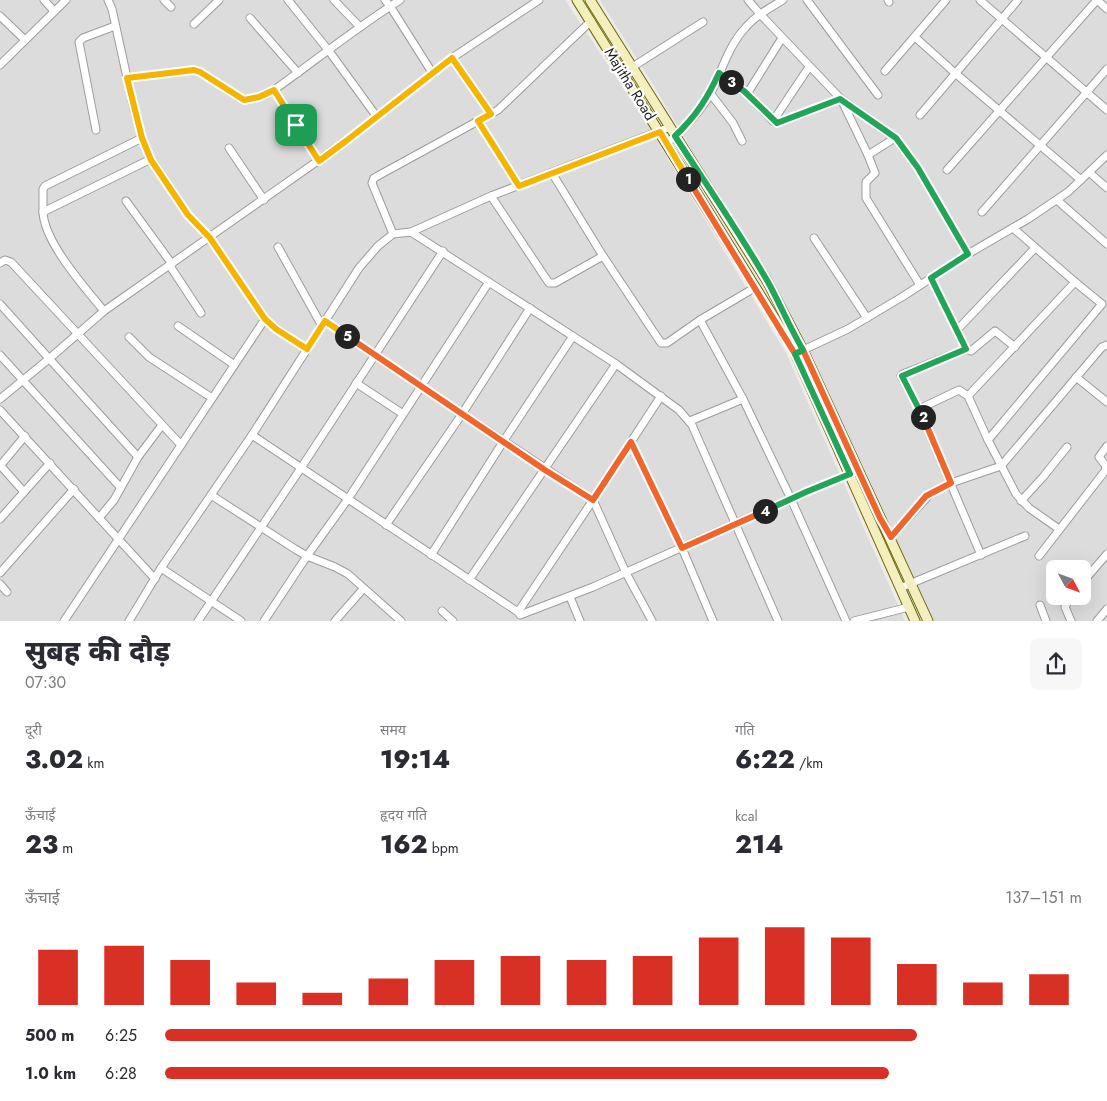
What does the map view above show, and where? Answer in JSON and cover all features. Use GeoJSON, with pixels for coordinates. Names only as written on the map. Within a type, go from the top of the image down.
{"type":"FeatureCollection","features":[{"type":"Feature","properties":{"kind":"main road","name":"Majitha Road"},"geometry":{"type":"LineString","coordinates":[[577,0],[756,287],[799,352],[891,537],[928,621]]}},
{"type":"Feature","properties":{"kind":"main road","name":"Majitha Road"},"geometry":{"type":"LineString","coordinates":[[590,0],[767,281],[915,621]]}},
{"type":"Feature","properties":{"kind":"street"},"geometry":{"type":"LineString","coordinates":[[44,0],[54,11]]}},
{"type":"Feature","properties":{"kind":"street"},"geometry":{"type":"LineString","coordinates":[[0,65],[66,0]]}},
{"type":"Feature","properties":{"kind":"street"},"geometry":{"type":"LineString","coordinates":[[108,0],[142,138],[151,160],[188,215],[210,238],[265,319],[276,329],[307,349]]}},
{"type":"Feature","properties":{"kind":"street"},"geometry":{"type":"LineString","coordinates":[[164,0],[171,7]]}},
{"type":"Feature","properties":{"kind":"street"},"geometry":{"type":"LineString","coordinates":[[194,24],[218,0]]}},
{"type":"Feature","properties":{"kind":"street"},"geometry":{"type":"LineString","coordinates":[[288,0],[329,51],[377,117]]}},
{"type":"Feature","properties":{"kind":"street"},"geometry":{"type":"LineString","coordinates":[[334,0],[360,27]]}},
{"type":"Feature","properties":{"kind":"street"},"geometry":{"type":"LineString","coordinates":[[385,0],[433,74]]}},
{"type":"Feature","properties":{"kind":"street"},"geometry":{"type":"LineString","coordinates":[[127,78],[194,70],[244,100],[259,97],[274,90],[400,0]]}},
{"type":"Feature","properties":{"kind":"street"},"geometry":{"type":"LineString","coordinates":[[0,398],[104,311],[319,161],[452,58],[539,0]]}},
{"type":"Feature","properties":{"kind":"street"},"geometry":{"type":"LineString","coordinates":[[748,0],[840,99],[896,138],[918,168],[968,254]]}},
{"type":"Feature","properties":{"kind":"street"},"geometry":{"type":"LineString","coordinates":[[667,143],[691,121],[710,94],[724,62],[745,28],[760,14],[783,0]]}},
{"type":"Feature","properties":{"kind":"street"},"geometry":{"type":"LineString","coordinates":[[806,0],[878,95]]}},
{"type":"Feature","properties":{"kind":"street"},"geometry":{"type":"LineString","coordinates":[[886,71],[946,0]]}},
{"type":"Feature","properties":{"kind":"street"},"geometry":{"type":"LineString","coordinates":[[980,0],[1107,110]]}},
{"type":"Feature","properties":{"kind":"street"},"geometry":{"type":"LineString","coordinates":[[920,115],[1018,0]]}},
{"type":"Feature","properties":{"kind":"street"},"geometry":{"type":"LineString","coordinates":[[947,170],[1097,0],[1107,8]]}},
{"type":"Feature","properties":{"kind":"street"},"geometry":{"type":"LineString","coordinates":[[0,16],[25,40]]}},
{"type":"Feature","properties":{"kind":"street"},"geometry":{"type":"LineString","coordinates":[[250,18],[298,73]]}},
{"type":"Feature","properties":{"kind":"street"},"geometry":{"type":"LineString","coordinates":[[393,234],[372,183],[374,178],[498,110],[591,22]]}},
{"type":"Feature","properties":{"kind":"street"},"geometry":{"type":"LineString","coordinates":[[623,72],[703,22]]}},
{"type":"Feature","properties":{"kind":"street"},"geometry":{"type":"LineString","coordinates":[[96,130],[79,42],[83,38],[115,26]]}},
{"type":"Feature","properties":{"kind":"street"},"geometry":{"type":"LineString","coordinates":[[915,37],[1081,180]]}},
{"type":"Feature","properties":{"kind":"street"},"geometry":{"type":"LineString","coordinates":[[747,94],[782,38]]}},
{"type":"Feature","properties":{"kind":"street"},"geometry":{"type":"LineString","coordinates":[[452,58],[491,114]]}},
{"type":"Feature","properties":{"kind":"street"},"geometry":{"type":"LineString","coordinates":[[773,120],[809,67]]}},
{"type":"Feature","properties":{"kind":"street"},"geometry":{"type":"LineString","coordinates":[[982,212],[1107,69]]}},
{"type":"Feature","properties":{"kind":"street"},"geometry":{"type":"LineString","coordinates":[[719,73],[747,94],[773,120],[780,123],[840,99]]}},
{"type":"Feature","properties":{"kind":"street"},"geometry":{"type":"LineString","coordinates":[[274,90],[319,161]]}},
{"type":"Feature","properties":{"kind":"street"},"geometry":{"type":"LineString","coordinates":[[710,94],[733,123],[742,141]]}},
{"type":"Feature","properties":{"kind":"street"},"geometry":{"type":"LineString","coordinates":[[840,99],[875,173],[866,182],[866,198],[920,285]]}},
{"type":"Feature","properties":{"kind":"street"},"geometry":{"type":"LineString","coordinates":[[478,121],[519,186]]}},
{"type":"Feature","properties":{"kind":"street"},"geometry":{"type":"LineString","coordinates":[[129,621],[161,568],[252,435],[359,268],[378,246],[393,234],[411,232],[491,196],[670,127]]}},
{"type":"Feature","properties":{"kind":"street"},"geometry":{"type":"LineString","coordinates":[[104,311],[65,262],[47,229],[43,220],[43,189],[45,186],[142,138]]}},
{"type":"Feature","properties":{"kind":"street"},"geometry":{"type":"LineString","coordinates":[[868,155],[896,138]]}},
{"type":"Feature","properties":{"kind":"street"},"geometry":{"type":"LineString","coordinates":[[229,148],[264,200]]}},
{"type":"Feature","properties":{"kind":"street"},"geometry":{"type":"LineString","coordinates":[[799,352],[848,329],[1057,200],[1090,173],[1107,155]]}},
{"type":"Feature","properties":{"kind":"street"},"geometry":{"type":"LineString","coordinates":[[43,212],[151,160]]}},
{"type":"Feature","properties":{"kind":"street"},"geometry":{"type":"LineString","coordinates":[[552,173],[603,256],[661,343],[667,343],[700,320],[756,287]]}},
{"type":"Feature","properties":{"kind":"street"},"geometry":{"type":"LineString","coordinates":[[1090,173],[1107,188]]}},
{"type":"Feature","properties":{"kind":"street"},"geometry":{"type":"LineString","coordinates":[[491,196],[549,283],[555,283],[603,256]]}},
{"type":"Feature","properties":{"kind":"street"},"geometry":{"type":"LineString","coordinates":[[1057,200],[1107,244]]}},
{"type":"Feature","properties":{"kind":"street"},"geometry":{"type":"LineString","coordinates":[[126,201],[202,313]]}},
{"type":"Feature","properties":{"kind":"street"},"geometry":{"type":"LineString","coordinates":[[988,440],[1104,304],[1075,282],[1013,228]]}},
{"type":"Feature","properties":{"kind":"street"},"geometry":{"type":"LineString","coordinates":[[411,232],[616,364],[661,396],[690,421],[778,621]]}},
{"type":"Feature","properties":{"kind":"street"},"geometry":{"type":"LineString","coordinates":[[814,238],[866,318]]}},
{"type":"Feature","properties":{"kind":"street"},"geometry":{"type":"LineString","coordinates":[[278,247],[324,323],[593,500],[626,572],[652,621]]}},
{"type":"Feature","properties":{"kind":"street"},"geometry":{"type":"LineString","coordinates":[[957,330],[1035,248]]}},
{"type":"Feature","properties":{"kind":"street"},"geometry":{"type":"LineString","coordinates":[[198,621],[443,251]]}},
{"type":"Feature","properties":{"kind":"street"},"geometry":{"type":"LineString","coordinates":[[0,263],[5,260],[11,262],[181,444]]}},
{"type":"Feature","properties":{"kind":"street"},"geometry":{"type":"LineString","coordinates":[[931,278],[966,349]]}},
{"type":"Feature","properties":{"kind":"street"},"geometry":{"type":"LineString","coordinates":[[264,621],[348,499],[489,282]]}},
{"type":"Feature","properties":{"kind":"street"},"geometry":{"type":"LineString","coordinates":[[968,396],[1075,282]]}},
{"type":"Feature","properties":{"kind":"street"},"geometry":{"type":"LineString","coordinates":[[0,304],[138,457]]}},
{"type":"Feature","properties":{"kind":"street"},"geometry":{"type":"LineString","coordinates":[[386,525],[462,414],[530,308]]}},
{"type":"Feature","properties":{"kind":"street"},"geometry":{"type":"LineString","coordinates":[[64,621],[265,319]]}},
{"type":"Feature","properties":{"kind":"street"},"geometry":{"type":"LineString","coordinates":[[700,320],[742,399],[791,499],[846,621]]}},
{"type":"Feature","properties":{"kind":"street"},"geometry":{"type":"LineString","coordinates":[[178,326],[234,364]]}},
{"type":"Feature","properties":{"kind":"street"},"geometry":{"type":"LineString","coordinates":[[981,554],[919,409],[902,375],[966,349],[971,351],[995,332],[1015,347]]}},
{"type":"Feature","properties":{"kind":"street"},"geometry":{"type":"LineString","coordinates":[[431,555],[573,336]]}},
{"type":"Feature","properties":{"kind":"street"},"geometry":{"type":"LineString","coordinates":[[129,337],[149,357],[212,398]]}},
{"type":"Feature","properties":{"kind":"street"},"geometry":{"type":"LineString","coordinates":[[891,537],[926,496],[951,483],[1001,466],[1102,347],[1107,345]]}},
{"type":"Feature","properties":{"kind":"street"},"geometry":{"type":"LineString","coordinates":[[0,355],[120,487]]}},
{"type":"Feature","properties":{"kind":"street"},"geometry":{"type":"LineString","coordinates":[[469,580],[616,364]]}},
{"type":"Feature","properties":{"kind":"street"},"geometry":{"type":"LineString","coordinates":[[1076,377],[1107,402]]}},
{"type":"Feature","properties":{"kind":"street"},"geometry":{"type":"LineString","coordinates":[[356,383],[403,414]]}},
{"type":"Feature","properties":{"kind":"street"},"geometry":{"type":"LineString","coordinates":[[919,409],[959,390],[968,396],[1016,494],[1021,501],[1059,529]]}},
{"type":"Feature","properties":{"kind":"street"},"geometry":{"type":"LineString","coordinates":[[519,616],[661,396]]}},
{"type":"Feature","properties":{"kind":"street"},"geometry":{"type":"LineString","coordinates":[[690,421],[742,399]]}},
{"type":"Feature","properties":{"kind":"street"},"geometry":{"type":"LineString","coordinates":[[1,412],[155,579]]}},
{"type":"Feature","properties":{"kind":"street"},"geometry":{"type":"LineString","coordinates":[[99,518],[114,500],[138,457],[162,425]]}},
{"type":"Feature","properties":{"kind":"street"},"geometry":{"type":"LineString","coordinates":[[252,435],[469,580],[519,616]]}},
{"type":"Feature","properties":{"kind":"street"},"geometry":{"type":"LineString","coordinates":[[24,492],[0,466],[25,436]]}},
{"type":"Feature","properties":{"kind":"street"},"geometry":{"type":"LineString","coordinates":[[631,442],[682,548],[713,621]]}},
{"type":"Feature","properties":{"kind":"street"},"geometry":{"type":"LineString","coordinates":[[1039,556],[1105,471],[1106,466],[1099,457],[1107,446]]}},
{"type":"Feature","properties":{"kind":"street"},"geometry":{"type":"LineString","coordinates":[[1021,501],[1067,447]]}},
{"type":"Feature","properties":{"kind":"street"},"geometry":{"type":"LineString","coordinates":[[0,519],[50,463]]}},
{"type":"Feature","properties":{"kind":"street"},"geometry":{"type":"LineString","coordinates":[[519,616],[570,597],[850,474]]}},
{"type":"Feature","properties":{"kind":"street"},"geometry":{"type":"LineString","coordinates":[[1,569],[74,489]]}},
{"type":"Feature","properties":{"kind":"street"},"geometry":{"type":"LineString","coordinates":[[211,495],[307,556],[342,570],[401,621]]}},
{"type":"Feature","properties":{"kind":"street"},"geometry":{"type":"LineString","coordinates":[[900,588],[1026,536]]}},
{"type":"Feature","properties":{"kind":"street"},"geometry":{"type":"LineString","coordinates":[[1091,573],[1107,554]]}},
{"type":"Feature","properties":{"kind":"street"},"geometry":{"type":"LineString","coordinates":[[161,568],[241,621]]}},
{"type":"Feature","properties":{"kind":"street"},"geometry":{"type":"LineString","coordinates":[[0,584],[7,592]]}},
{"type":"Feature","properties":{"kind":"street"},"geometry":{"type":"LineString","coordinates":[[335,621],[363,589]]}},
{"type":"Feature","properties":{"kind":"street"},"geometry":{"type":"LineString","coordinates":[[570,597],[580,621]]}},
{"type":"Feature","properties":{"kind":"street"},"geometry":{"type":"LineString","coordinates":[[1040,605],[1046,621]]}},
{"type":"Feature","properties":{"kind":"street"},"geometry":{"type":"LineString","coordinates":[[1066,605],[1065,607],[1071,621]]}},
{"type":"Feature","properties":{"kind":"street"},"geometry":{"type":"LineString","coordinates":[[854,621],[909,607]]}},
{"type":"Feature","properties":{"kind":"street"},"geometry":{"type":"LineString","coordinates":[[1097,621],[1107,609]]}},
{"type":"Feature","properties":{"kind":"street"},"geometry":{"type":"LineString","coordinates":[[442,611],[453,621]]}},
{"type":"Feature","properties":{"kind":"shaded area"},"geometry":{"type":"Polygon","coordinates":[[[0,0],[565,0],[648,126],[786,353],[905,621],[0,621],[0,0]]]}},
{"type":"Feature","properties":{"kind":"shaded area"},"geometry":{"type":"Polygon","coordinates":[[[600,0],[1107,0],[1107,621],[932,621],[870,481],[798,330],[654,86],[600,0]]]}},
{"type":"Feature","properties":{"kind":"route"},"geometry":{"type":"LineString","coordinates":[[296,125],[274,90],[248,101],[244,100],[194,70],[127,78],[142,138],[151,160],[188,215],[210,238],[269,324],[307,349],[325,321],[374,356],[593,500],[631,442],[682,548],[850,474],[795,354],[803,350],[784,313],[734,227],[675,136],[691,121],[708,98],[719,73],[744,91],[778,123],[840,99],[896,138],[918,168],[968,254],[931,278],[966,349],[902,376],[919,409],[951,483],[926,496],[891,537],[880,518],[803,350],[795,354],[660,132],[519,186],[478,121],[491,114],[452,58],[319,161],[296,125]]}}]}
